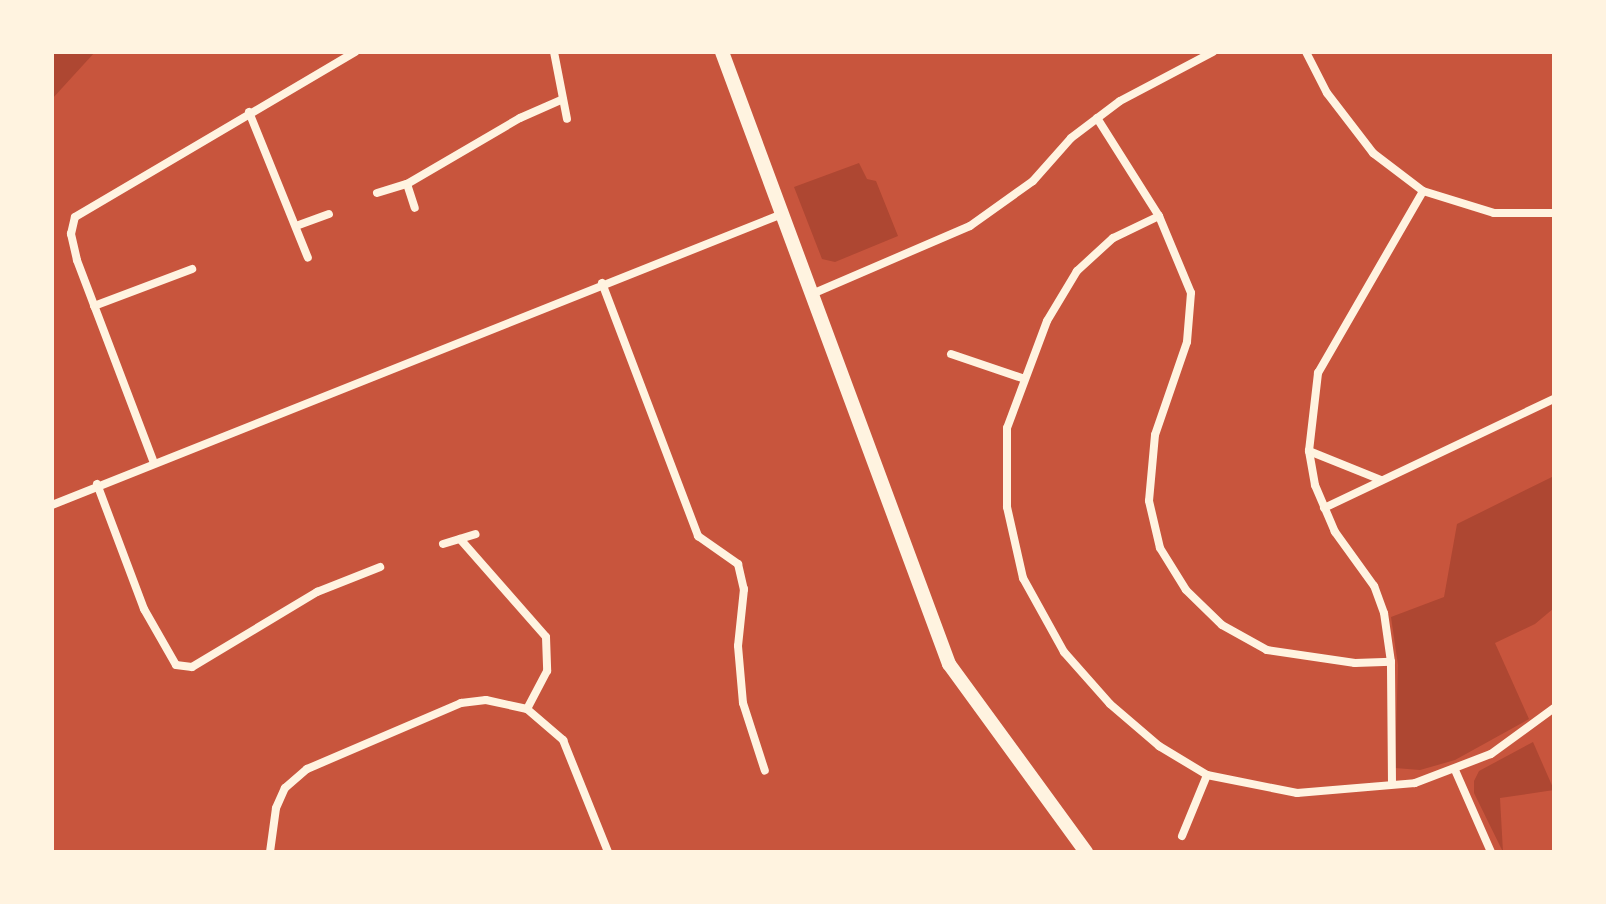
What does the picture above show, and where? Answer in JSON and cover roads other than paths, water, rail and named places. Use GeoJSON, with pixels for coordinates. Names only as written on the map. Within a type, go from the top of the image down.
{"type":"FeatureCollection","features":[{"type":"Feature","properties":{"kind":"main road"},"geometry":{"type":"LineString","coordinates":[[722,52],[949,664],[1086,852]]}},
{"type":"Feature","properties":{"kind":"street"},"geometry":{"type":"LineString","coordinates":[[154,463],[94,306],[71,234],[75,217],[355,52]]}},
{"type":"Feature","properties":{"kind":"street"},"geometry":{"type":"LineString","coordinates":[[554,52],[567,119]]}},
{"type":"Feature","properties":{"kind":"street"},"geometry":{"type":"LineString","coordinates":[[812,294],[970,226],[1033,181],[1097,118],[1213,52]]}},
{"type":"Feature","properties":{"kind":"street"},"geometry":{"type":"LineString","coordinates":[[1306,52],[1327,93],[1373,153],[1423,191],[1494,213],[1554,213]]}},
{"type":"Feature","properties":{"kind":"street"},"geometry":{"type":"LineString","coordinates":[[377,193],[407,184],[520,118],[561,100]]}},
{"type":"Feature","properties":{"kind":"street"},"geometry":{"type":"LineString","coordinates":[[249,112],[308,258]]}},
{"type":"Feature","properties":{"kind":"street"},"geometry":{"type":"LineString","coordinates":[[1097,118],[1159,216],[1191,293],[1187,342],[1155,435],[1149,501],[1160,548],[1186,590],[1222,625],[1267,650],[1355,663],[1391,662]]}},
{"type":"Feature","properties":{"kind":"street"},"geometry":{"type":"LineString","coordinates":[[407,184],[415,208]]}},
{"type":"Feature","properties":{"kind":"street"},"geometry":{"type":"LineString","coordinates":[[1392,783],[1391,662],[1386,621],[1374,586],[1324,508],[1309,451],[1318,373],[1423,191]]}},
{"type":"Feature","properties":{"kind":"street"},"geometry":{"type":"LineString","coordinates":[[296,226],[329,214]]}},
{"type":"Feature","properties":{"kind":"street"},"geometry":{"type":"LineString","coordinates":[[52,505],[97,484],[782,214]]}},
{"type":"Feature","properties":{"kind":"street"},"geometry":{"type":"LineString","coordinates":[[1159,216],[1113,238],[1077,271],[1022,378],[1007,428],[1007,507],[1023,578],[1064,652],[1110,704],[1159,746],[1207,775],[1297,793],[1415,783],[1455,770],[1491,754],[1554,708]]}},
{"type":"Feature","properties":{"kind":"street"},"geometry":{"type":"LineString","coordinates":[[94,306],[192,269]]}},
{"type":"Feature","properties":{"kind":"street"},"geometry":{"type":"LineString","coordinates":[[602,283],[698,536],[738,564],[744,589],[738,646],[743,703],[765,771]]}},
{"type":"Feature","properties":{"kind":"street"},"geometry":{"type":"LineString","coordinates":[[951,354],[1022,378]]}},
{"type":"Feature","properties":{"kind":"street"},"geometry":{"type":"LineString","coordinates":[[1324,508],[1554,399]]}},
{"type":"Feature","properties":{"kind":"street"},"geometry":{"type":"LineString","coordinates":[[1309,451],[1381,480]]}},
{"type":"Feature","properties":{"kind":"street"},"geometry":{"type":"LineString","coordinates":[[97,484],[144,609],[176,665],[192,667],[317,592],[380,567]]}},
{"type":"Feature","properties":{"kind":"street"},"geometry":{"type":"LineString","coordinates":[[443,544],[475,534]]}},
{"type":"Feature","properties":{"kind":"street"},"geometry":{"type":"LineString","coordinates":[[460,539],[546,637],[547,671],[527,709]]}},
{"type":"Feature","properties":{"kind":"street"},"geometry":{"type":"LineString","coordinates":[[270,852],[271,824],[285,788],[321,761],[461,703],[500,700],[527,709],[563,740],[608,852]]}},
{"type":"Feature","properties":{"kind":"street"},"geometry":{"type":"LineString","coordinates":[[1455,770],[1491,852]]}},
{"type":"Feature","properties":{"kind":"street"},"geometry":{"type":"LineString","coordinates":[[1182,836],[1207,775]]}}]}
